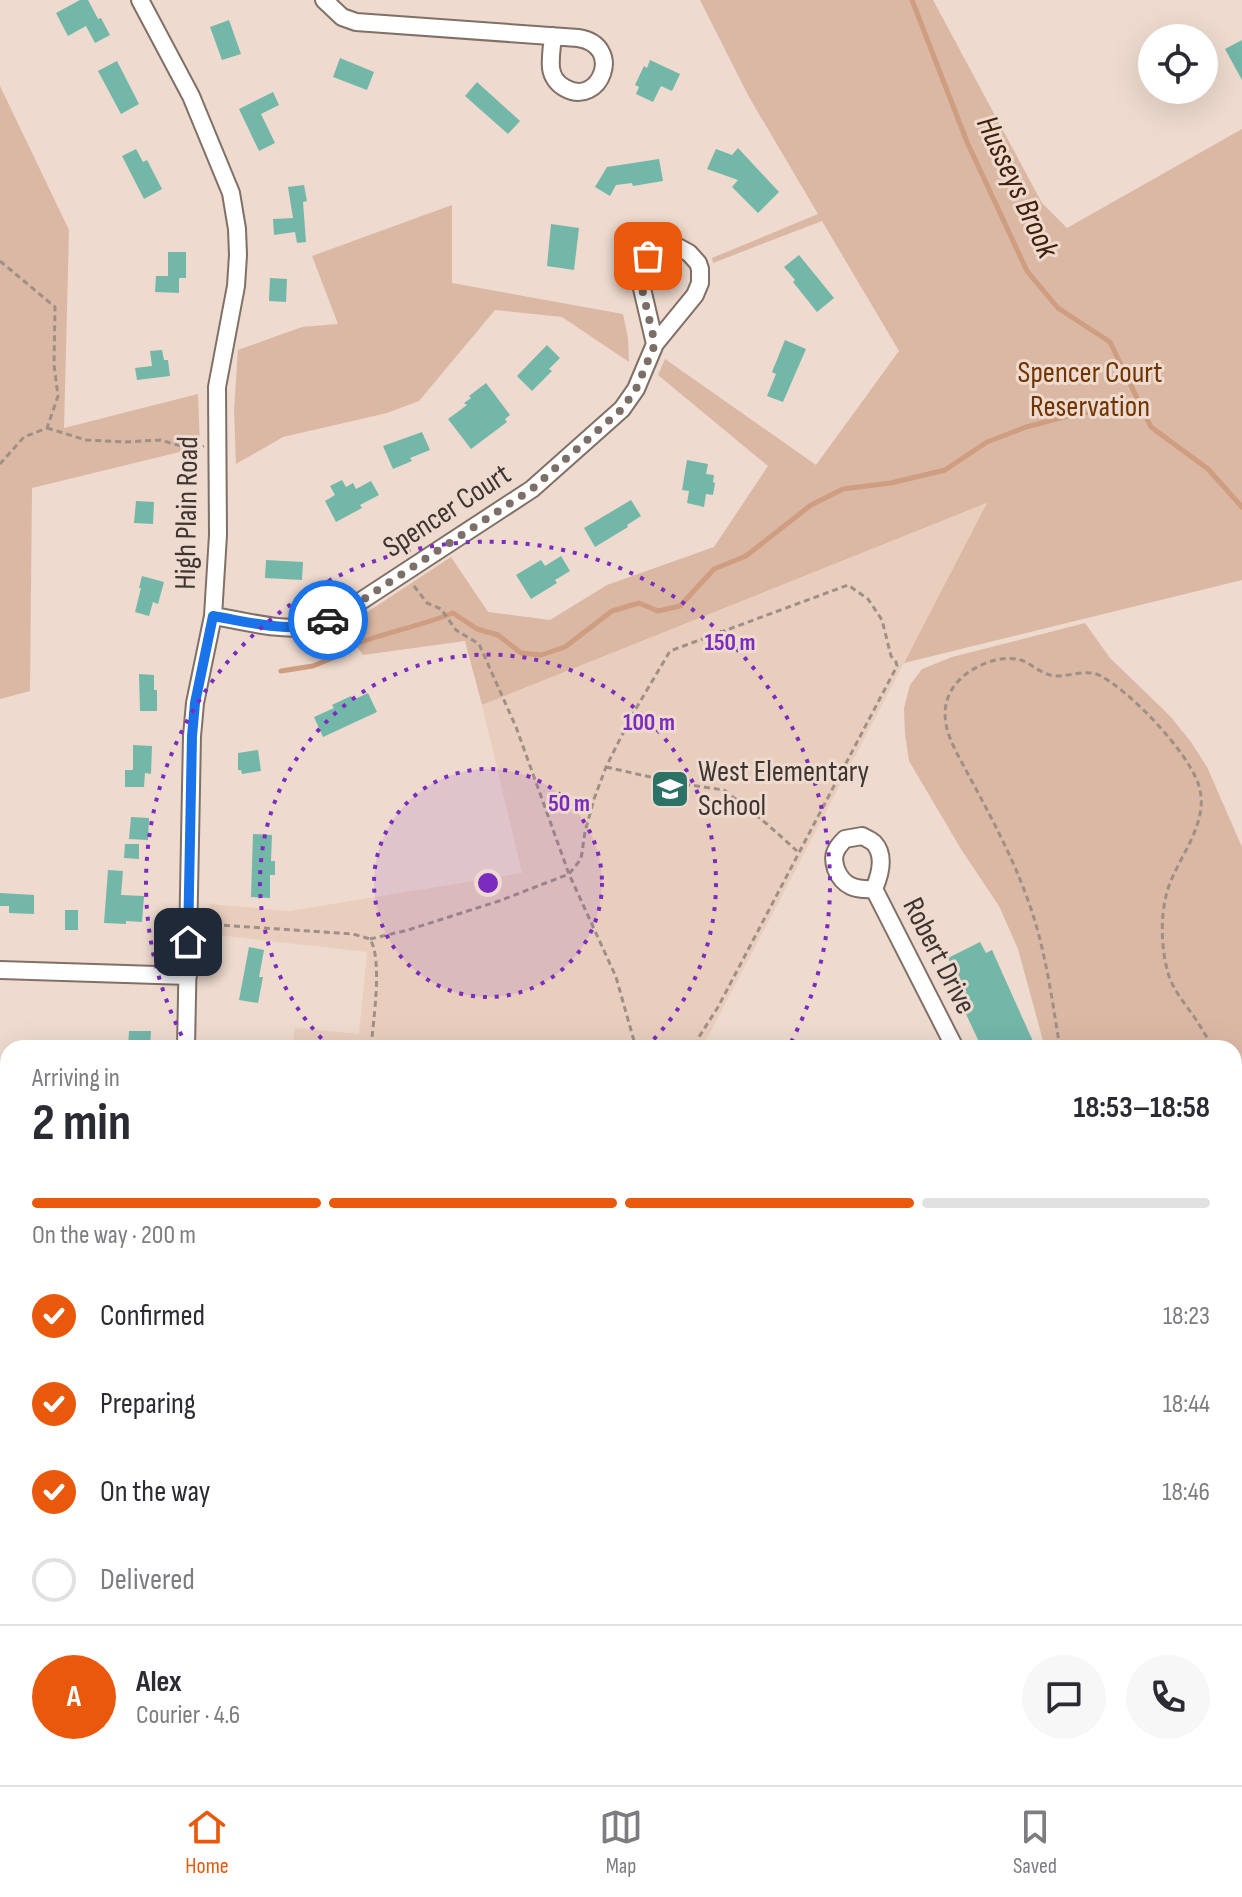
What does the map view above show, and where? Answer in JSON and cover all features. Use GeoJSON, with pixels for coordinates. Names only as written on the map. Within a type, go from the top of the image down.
{"type":"FeatureCollection","features":[{"type":"Feature","properties":{"kind":"street","name":"High Plain Road"},"geometry":{"type":"LineString","coordinates":[[140,0],[191,96],[231,193],[237,229],[236,286],[217,387],[218,535],[213,616],[195,703],[192,736],[186,1040]]}},
{"type":"Feature","properties":{"kind":"street"},"geometry":{"type":"LineString","coordinates":[[324,0],[342,17],[356,22],[553,36]]}},
{"type":"Feature","properties":{"kind":"street","name":"Spencer Court"},"geometry":{"type":"LineString","coordinates":[[213,616],[277,626],[307,627],[319,624],[344,612],[532,489],[615,416],[636,389],[655,344],[695,295],[700,283],[698,263],[678,247],[665,247],[653,252],[644,261],[640,273],[655,344]]}},
{"type":"Feature","properties":{"kind":"street","name":"Robert Drive"},"geometry":{"type":"LineString","coordinates":[[874,889],[951,1040]]}},
{"type":"Feature","properties":{"kind":"street"},"geometry":{"type":"LineString","coordinates":[[0,970],[188,976]]}},
{"type":"Feature","properties":{"kind":"path"},"geometry":{"type":"LineString","coordinates":[[0,261],[55,307],[54,365],[58,396],[47,428]]}},
{"type":"Feature","properties":{"kind":"path"},"geometry":{"type":"LineString","coordinates":[[0,464],[24,437],[47,428],[86,440],[160,440],[195,450],[216,441]]}},
{"type":"Feature","properties":{"kind":"path"},"geometry":{"type":"LineString","coordinates":[[405,572],[427,603],[441,609],[456,630],[479,644],[516,727],[569,874],[616,977],[634,1040]]}},
{"type":"Feature","properties":{"kind":"path"},"geometry":{"type":"LineString","coordinates":[[188,923],[338,933],[370,939],[499,901],[569,874],[581,859],[585,832],[606,767],[670,651],[848,585],[868,599],[882,620],[891,656],[897,666],[718,1007],[697,1040]]}},
{"type":"Feature","properties":{"kind":"path"},"geometry":{"type":"LineString","coordinates":[[1059,1040],[1045,962],[1030,906],[1006,844],[958,755],[945,724],[949,695],[959,680],[969,672],[998,660],[1021,661],[1053,676],[1085,672],[1099,674],[1152,720],[1192,771],[1200,794],[1198,820],[1168,891],[1163,941],[1172,986],[1208,1040]]}},
{"type":"Feature","properties":{"kind":"path"},"geometry":{"type":"LineString","coordinates":[[606,767],[724,790],[799,852]]}},
{"type":"Feature","properties":{"kind":"path"},"geometry":{"type":"LineString","coordinates":[[370,939],[375,947],[376,969],[372,1040]]}},
{"type":"Feature","properties":{"kind":"shaded area","name":"West Elementary School"},"geometry":{"type":"Polygon","coordinates":[[[988,503],[706,1040],[293,1040],[295,1028],[359,1034],[367,952],[208,934],[210,904],[289,911],[522,873],[482,705],[988,503]]]}},
{"type":"Feature","properties":{"kind":"green space","name":"Spencer Court Reservation"},"geometry":{"type":"Polygon","coordinates":[[[700,0],[933,0],[1042,203],[1067,228],[1242,129],[1242,580],[904,663],[987,503],[482,705],[465,641],[363,655],[343,628],[451,557],[488,612],[550,620],[607,585],[714,547],[768,466],[658,375],[665,359],[816,465],[899,351],[822,221],[713,263],[712,258],[818,214],[749,97],[700,0]]]}},
{"type":"Feature","properties":{"kind":"green space"},"geometry":{"type":"Polygon","coordinates":[[[0,86],[69,230],[64,428],[198,394],[200,447],[32,488],[30,691],[0,699],[0,86]]]}},
{"type":"Feature","properties":{"kind":"green space"},"geometry":{"type":"Polygon","coordinates":[[[452,205],[452,283],[623,314],[629,362],[562,317],[495,310],[419,401],[387,413],[283,437],[236,464],[234,410],[238,350],[302,327],[338,324],[312,256],[452,205]]]}},
{"type":"Feature","properties":{"kind":"green space"},"geometry":{"type":"Polygon","coordinates":[[[1085,623],[1110,658],[1170,716],[1191,742],[1207,767],[1242,847],[1242,1040],[1043,1040],[1018,949],[999,906],[909,761],[904,708],[910,685],[922,669],[952,657],[1085,623]]]}},
{"type":"Feature","properties":{"kind":"building"},"geometry":{"type":"Polygon","coordinates":[[[80,0],[88,0],[110,35],[95,43],[86,26],[68,36],[56,13],[80,0]]]}},
{"type":"Feature","properties":{"kind":"building"},"geometry":{"type":"Polygon","coordinates":[[[229,20],[241,54],[222,60],[210,27],[229,20]]]}},
{"type":"Feature","properties":{"kind":"building"},"geometry":{"type":"Polygon","coordinates":[[[1242,40],[1242,80],[1225,49],[1242,40]]]}},
{"type":"Feature","properties":{"kind":"building"},"geometry":{"type":"Polygon","coordinates":[[[340,58],[374,72],[367,90],[333,77],[340,58]]]}},
{"type":"Feature","properties":{"kind":"building"},"geometry":{"type":"Polygon","coordinates":[[[650,60],[680,74],[672,91],[661,86],[653,102],[636,94],[639,87],[635,85],[650,60]]]}},
{"type":"Feature","properties":{"kind":"building"},"geometry":{"type":"Polygon","coordinates":[[[117,61],[139,104],[121,114],[98,71],[117,61]]]}},
{"type":"Feature","properties":{"kind":"building"},"geometry":{"type":"Polygon","coordinates":[[[477,82],[520,121],[508,134],[465,96],[477,82]]]}},
{"type":"Feature","properties":{"kind":"building"},"geometry":{"type":"Polygon","coordinates":[[[273,92],[279,105],[261,114],[275,143],[259,151],[239,109],[273,92]]]}},
{"type":"Feature","properties":{"kind":"building"},"geometry":{"type":"Polygon","coordinates":[[[738,148],[779,192],[758,213],[732,187],[738,180],[707,169],[716,149],[732,155],[738,148]]]}},
{"type":"Feature","properties":{"kind":"building"},"geometry":{"type":"Polygon","coordinates":[[[136,149],[143,162],[147,160],[162,189],[144,199],[122,156],[136,149]]]}},
{"type":"Feature","properties":{"kind":"building"},"geometry":{"type":"Polygon","coordinates":[[[659,159],[663,181],[633,186],[632,183],[616,185],[610,196],[595,187],[607,167],[659,159]]]}},
{"type":"Feature","properties":{"kind":"building"},"geometry":{"type":"Polygon","coordinates":[[[304,185],[307,201],[303,202],[306,242],[297,243],[295,232],[274,235],[273,219],[293,218],[288,187],[304,185]]]}},
{"type":"Feature","properties":{"kind":"building"},"geometry":{"type":"Polygon","coordinates":[[[551,224],[579,228],[574,270],[547,266],[551,224]]]}},
{"type":"Feature","properties":{"kind":"building"},"geometry":{"type":"Polygon","coordinates":[[[168,252],[186,252],[186,278],[179,278],[179,293],[155,292],[156,276],[168,276],[168,252]]]}},
{"type":"Feature","properties":{"kind":"building"},"geometry":{"type":"Polygon","coordinates":[[[799,255],[834,298],[817,312],[784,267],[799,255]]]}},
{"type":"Feature","properties":{"kind":"building"},"geometry":{"type":"Polygon","coordinates":[[[270,278],[287,279],[286,302],[269,301],[270,278]]]}},
{"type":"Feature","properties":{"kind":"building"},"geometry":{"type":"Polygon","coordinates":[[[785,340],[806,349],[783,402],[767,396],[776,374],[772,372],[785,340]]]}},
{"type":"Feature","properties":{"kind":"building"},"geometry":{"type":"Polygon","coordinates":[[[547,345],[560,358],[532,391],[517,376],[547,345]]]}},
{"type":"Feature","properties":{"kind":"building"},"geometry":{"type":"Polygon","coordinates":[[[162,350],[164,360],[168,360],[170,376],[137,380],[135,368],[152,366],[150,351],[162,350]]]}},
{"type":"Feature","properties":{"kind":"building"},"geometry":{"type":"Polygon","coordinates":[[[486,383],[510,415],[505,419],[507,422],[471,449],[448,419],[467,405],[464,403],[471,398],[469,396],[486,383]]]}},
{"type":"Feature","properties":{"kind":"building"},"geometry":{"type":"Polygon","coordinates":[[[422,432],[430,450],[393,469],[383,446],[422,432]]]}},
{"type":"Feature","properties":{"kind":"building"},"geometry":{"type":"Polygon","coordinates":[[[687,460],[708,464],[706,474],[714,475],[713,495],[706,494],[704,507],[687,503],[689,491],[682,490],[687,460]]]}},
{"type":"Feature","properties":{"kind":"building"},"geometry":{"type":"Polygon","coordinates":[[[342,480],[346,487],[353,483],[356,489],[371,481],[379,495],[336,522],[325,501],[335,495],[330,486],[342,480]]]}},
{"type":"Feature","properties":{"kind":"building"},"geometry":{"type":"Polygon","coordinates":[[[631,500],[641,516],[595,547],[584,528],[631,500]]]}},
{"type":"Feature","properties":{"kind":"building"},"geometry":{"type":"Polygon","coordinates":[[[136,501],[154,502],[153,524],[134,523],[136,501]]]}},
{"type":"Feature","properties":{"kind":"building"},"geometry":{"type":"Polygon","coordinates":[[[561,556],[570,571],[531,599],[516,575],[541,560],[545,566],[561,556]]]}},
{"type":"Feature","properties":{"kind":"building"},"geometry":{"type":"Polygon","coordinates":[[[266,560],[303,562],[302,580],[265,578],[266,560]]]}},
{"type":"Feature","properties":{"kind":"building"},"geometry":{"type":"Polygon","coordinates":[[[142,576],[164,582],[158,604],[153,602],[149,616],[135,612],[142,576]]]}},
{"type":"Feature","properties":{"kind":"building"},"geometry":{"type":"Polygon","coordinates":[[[139,674],[154,675],[157,711],[140,711],[139,674]]]}},
{"type":"Feature","properties":{"kind":"building"},"geometry":{"type":"Polygon","coordinates":[[[368,693],[377,712],[323,737],[314,717],[351,696],[353,700],[368,693]]]}},
{"type":"Feature","properties":{"kind":"building"},"geometry":{"type":"Polygon","coordinates":[[[133,745],[152,746],[151,774],[145,773],[144,787],[125,787],[125,770],[133,770],[133,745]]]}},
{"type":"Feature","properties":{"kind":"building"},"geometry":{"type":"Polygon","coordinates":[[[258,750],[261,771],[242,774],[238,770],[238,753],[258,750]]]}},
{"type":"Feature","properties":{"kind":"building"},"geometry":{"type":"Polygon","coordinates":[[[131,817],[149,818],[148,840],[129,839],[131,817]]]}},
{"type":"Feature","properties":{"kind":"building"},"geometry":{"type":"Polygon","coordinates":[[[253,834],[272,835],[271,861],[275,861],[275,875],[270,875],[270,898],[251,897],[253,834]]]}},
{"type":"Feature","properties":{"kind":"building"},"geometry":{"type":"Polygon","coordinates":[[[125,844],[139,844],[139,859],[124,858],[125,844]]]}},
{"type":"Feature","properties":{"kind":"building"},"geometry":{"type":"Polygon","coordinates":[[[108,870],[123,871],[121,895],[144,896],[142,922],[104,923],[108,870]]]}},
{"type":"Feature","properties":{"kind":"building"},"geometry":{"type":"Polygon","coordinates":[[[0,893],[34,895],[34,914],[9,913],[9,906],[0,906],[0,893]]]}},
{"type":"Feature","properties":{"kind":"building"},"geometry":{"type":"Polygon","coordinates":[[[65,910],[78,910],[78,930],[65,930],[65,910]]]}},
{"type":"Feature","properties":{"kind":"building"},"geometry":{"type":"Polygon","coordinates":[[[980,942],[986,953],[992,950],[1032,1040],[978,1040],[949,978],[956,975],[948,958],[980,942]]]}},
{"type":"Feature","properties":{"kind":"building"},"geometry":{"type":"Polygon","coordinates":[[[249,947],[264,950],[258,1003],[239,1000],[249,947]]]}},
{"type":"Feature","properties":{"kind":"building"},"geometry":{"type":"Polygon","coordinates":[[[129,1031],[151,1031],[150,1040],[128,1040],[129,1031]]]}},
{"type":"Feature","properties":{"kind":"waterway","name":"Husseys Brook"},"geometry":{"type":"LineString","coordinates":[[912,0],[967,142],[1027,271],[1058,308],[1110,342],[1151,427],[1208,469],[1242,507]]}},
{"type":"Feature","properties":{"kind":"waterway"},"geometry":{"type":"LineString","coordinates":[[361,642],[453,613],[477,629],[498,635],[521,653],[541,655],[565,647],[612,611],[639,603],[658,611],[680,606],[714,569],[746,556],[811,505],[843,489],[891,483],[945,470],[987,442],[1026,427],[1079,413],[1143,411]]}},
{"type":"Feature","properties":{"kind":"waterway"},"geometry":{"type":"LineString","coordinates":[[281,671],[313,666],[342,654]]}},
{"type":"Feature","properties":{"kind":"way so far"},"geometry":{"type":"LineString","coordinates":[[328,620],[532,489],[622,409],[636,389],[655,344],[640,280],[641,267],[648,256]]}},
{"type":"Feature","properties":{"kind":"place","name":"West Elementary School"},"geometry":{"type":"Point","coordinates":[670,789]}},
{"type":"Feature","properties":{"kind":"route"},"geometry":{"type":"LineString","coordinates":[[188,942],[192,736],[195,703],[213,616],[297,627],[328,620]]}}]}
